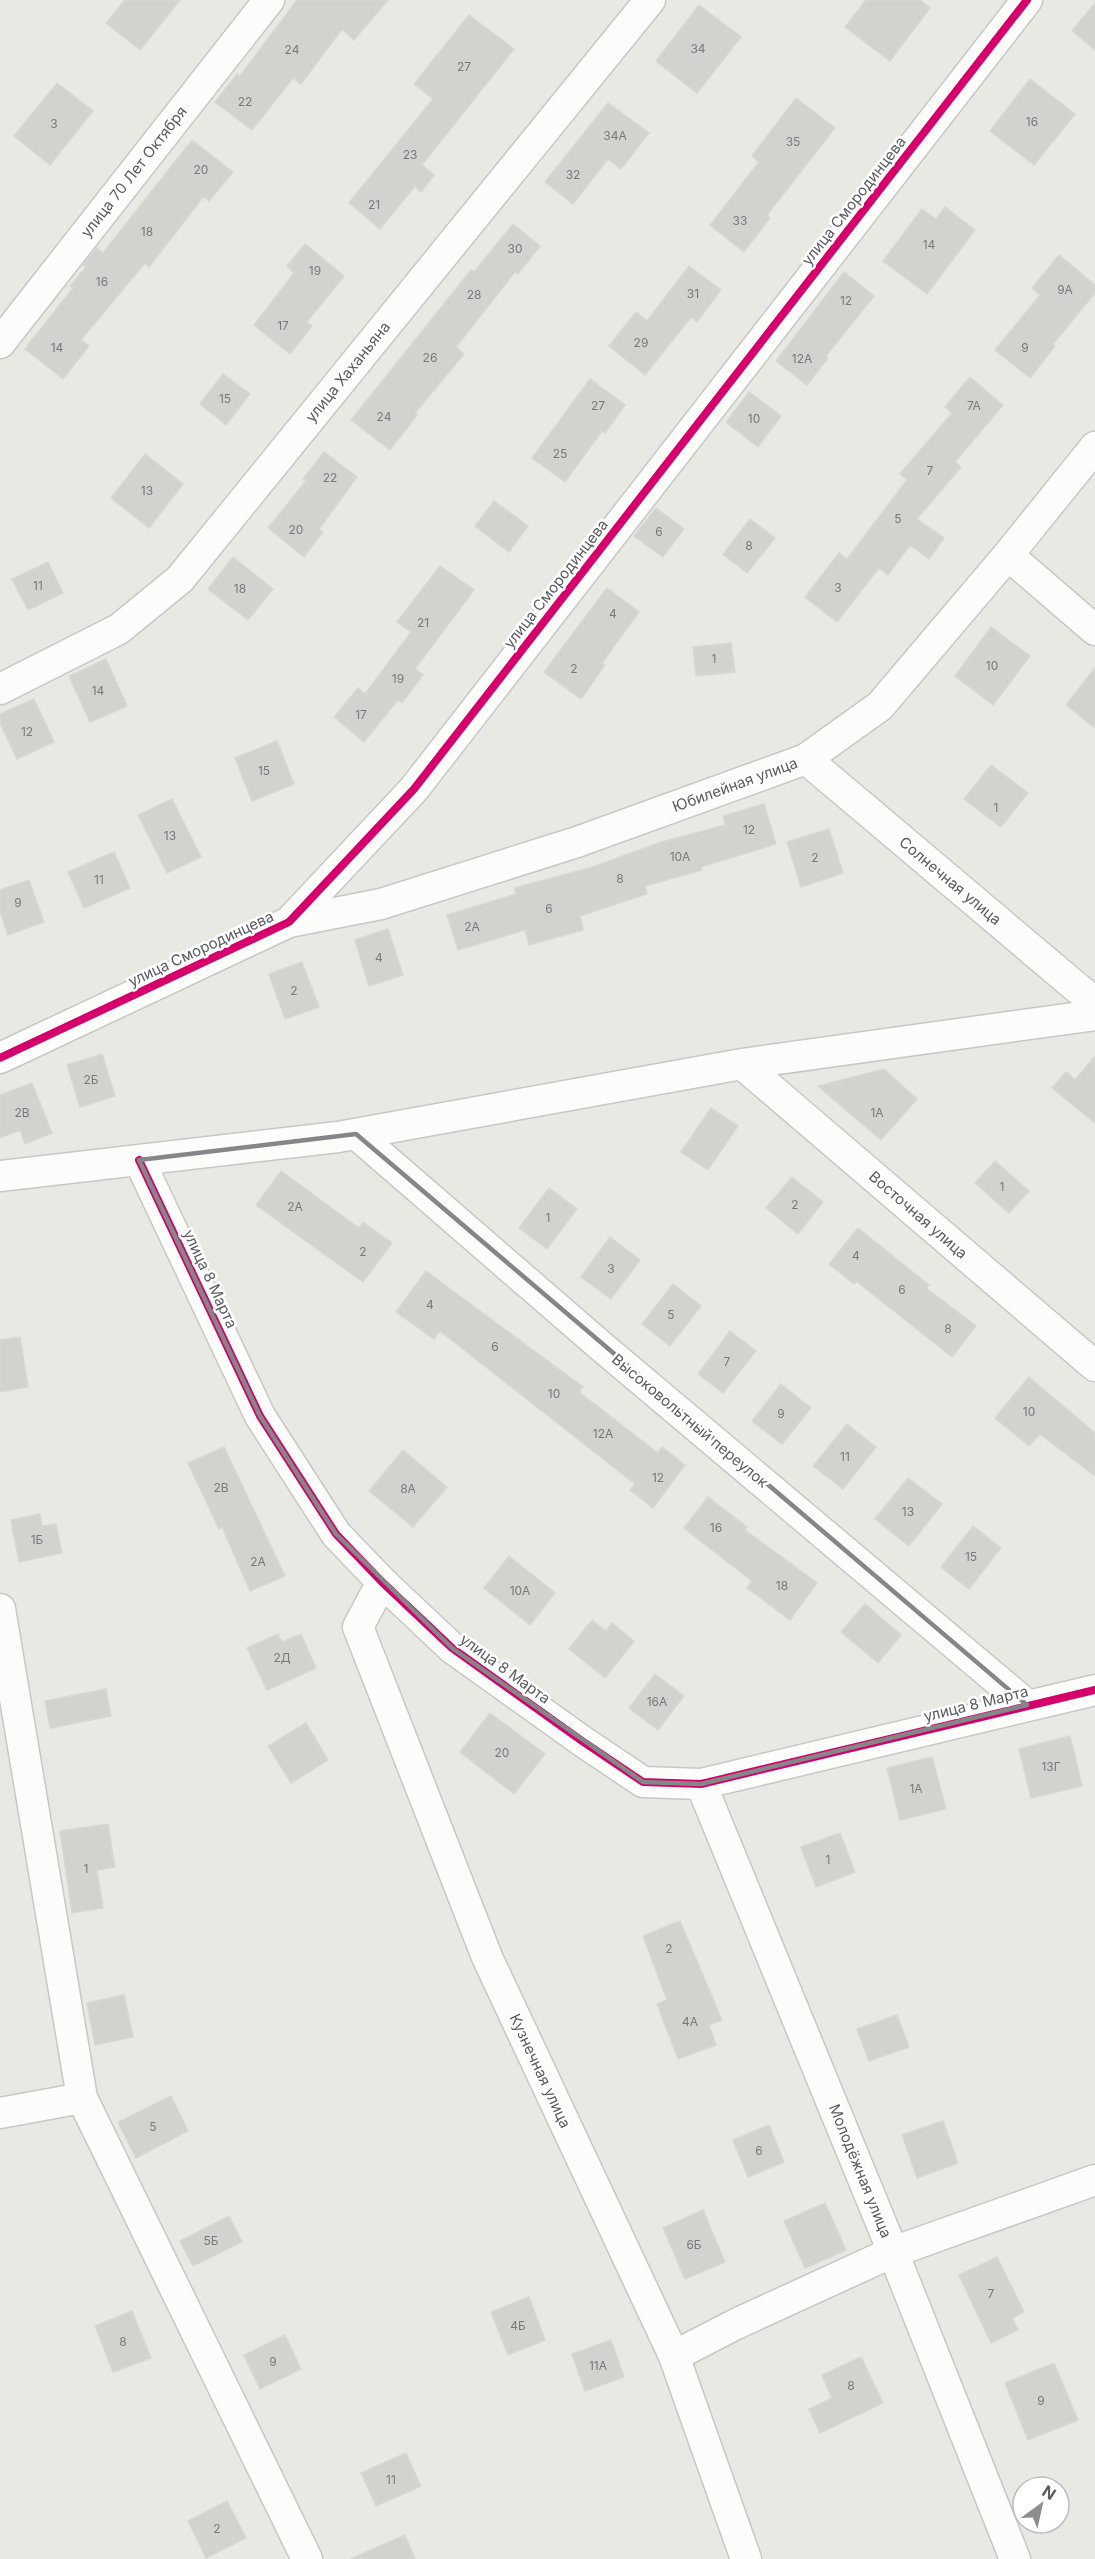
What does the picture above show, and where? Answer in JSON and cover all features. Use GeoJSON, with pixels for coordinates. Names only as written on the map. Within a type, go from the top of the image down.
{"type":"FeatureCollection","features":[{"type":"Feature","properties":{"kind":"street","name":"улица 70 Лет Октября"},"geometry":{"type":"LineString","coordinates":[[0,343],[269,0]]}},
{"type":"Feature","properties":{"kind":"street","name":"улица Хаханьяна"},"geometry":{"type":"LineString","coordinates":[[0,688],[119,629],[180,579],[650,0]]}},
{"type":"Feature","properties":{"kind":"street","name":"улица Смородинцева"},"geometry":{"type":"LineString","coordinates":[[0,1058],[288,922],[414,789],[1027,0]]}},
{"type":"Feature","properties":{"kind":"street","name":"Юбилейная улица"},"geometry":{"type":"LineString","coordinates":[[288,922],[381,904],[577,842],[806,759],[880,705],[1008,555],[1095,447]]}},
{"type":"Feature","properties":{"kind":"street"},"geometry":{"type":"LineString","coordinates":[[1008,555],[1095,630]]}},
{"type":"Feature","properties":{"kind":"street","name":"Солнечная улица"},"geometry":{"type":"LineString","coordinates":[[806,759],[1095,1003]]}},
{"type":"Feature","properties":{"kind":"street"},"geometry":{"type":"LineString","coordinates":[[0,1176],[356,1134],[742,1064],[1095,1015]]}},
{"type":"Feature","properties":{"kind":"street","name":"Восточная улица"},"geometry":{"type":"LineString","coordinates":[[742,1064],[1095,1366]]}},
{"type":"Feature","properties":{"kind":"street","name":"Высоковольтный переулок"},"geometry":{"type":"LineString","coordinates":[[356,1134],[602,1347],[1027,1705]]}},
{"type":"Feature","properties":{"kind":"street","name":"улица 8 Марта"},"geometry":{"type":"LineString","coordinates":[[140,1160],[260,1416],[336,1534],[382,1582],[452,1648],[643,1782],[700,1784],[1095,1690]]}},
{"type":"Feature","properties":{"kind":"street","name":"Кузнечная улица"},"geometry":{"type":"LineString","coordinates":[[382,1582],[358,1627],[487,1957],[674,2356],[746,2559]]}},
{"type":"Feature","properties":{"kind":"street"},"geometry":{"type":"LineString","coordinates":[[0,1609],[82,2098],[307,2559]]}},
{"type":"Feature","properties":{"kind":"street","name":"Молодёжная улица"},"geometry":{"type":"LineString","coordinates":[[700,1784],[894,2252],[1015,2559]]}},
{"type":"Feature","properties":{"kind":"street"},"geometry":{"type":"LineString","coordinates":[[0,2112],[82,2098]]}},
{"type":"Feature","properties":{"kind":"street"},"geometry":{"type":"LineString","coordinates":[[674,2356],[736,2324],[894,2252],[1095,2180]]}},
{"type":"Feature","properties":{"kind":"highlighted area"},"geometry":{"type":"Polygon","coordinates":[[[356,1134],[1027,1705],[701,1784],[643,1782],[452,1648],[336,1534],[260,1416],[139,1160],[356,1134]]]}},
{"type":"Feature","properties":{"kind":"building"},"geometry":{"type":"Polygon","coordinates":[[[125,0],[180,0],[140,50],[106,23],[125,0]]]}},
{"type":"Feature","properties":{"kind":"building"},"geometry":{"type":"Polygon","coordinates":[[[297,0],[388,0],[354,40],[342,29],[301,84],[293,78],[252,130],[215,102],[237,74],[240,76],[297,0]]]}},
{"type":"Feature","properties":{"kind":"building"},"geometry":{"type":"Polygon","coordinates":[[[866,0],[920,0],[930,8],[890,61],[845,27],[866,0]]]}},
{"type":"Feature","properties":{"kind":"building"},"geometry":{"type":"Polygon","coordinates":[[[1095,3],[1095,50],[1072,31],[1095,3]]]}},
{"type":"Feature","properties":{"kind":"building"},"geometry":{"type":"Polygon","coordinates":[[[699,5],[741,37],[697,93],[656,61],[699,5]]]}},
{"type":"Feature","properties":{"kind":"building"},"geometry":{"type":"Polygon","coordinates":[[[469,15],[514,49],[422,165],[434,175],[421,192],[415,186],[380,229],[349,203],[433,99],[414,84],[469,15]]]}},
{"type":"Feature","properties":{"kind":"building"},"geometry":{"type":"Polygon","coordinates":[[[1030,79],[1075,114],[1034,165],[990,131],[1030,79]]]}},
{"type":"Feature","properties":{"kind":"building"},"geometry":{"type":"Polygon","coordinates":[[[57,83],[93,111],[50,165],[14,136],[57,83]]]}},
{"type":"Feature","properties":{"kind":"building"},"geometry":{"type":"Polygon","coordinates":[[[796,98],[835,128],[767,215],[770,218],[744,252],[710,225],[759,162],[752,156],[796,98]]]}},
{"type":"Feature","properties":{"kind":"building"},"geometry":{"type":"Polygon","coordinates":[[[608,103],[649,133],[621,169],[608,159],[573,204],[545,182],[608,103]]]}},
{"type":"Feature","properties":{"kind":"building"},"geometry":{"type":"Polygon","coordinates":[[[192,140],[233,172],[209,201],[204,196],[149,267],[145,263],[81,340],[89,346],[63,379],[25,349],[73,288],[70,286],[86,267],[83,265],[97,248],[103,253],[192,140]]]}},
{"type":"Feature","properties":{"kind":"building"},"geometry":{"type":"Polygon","coordinates":[[[945,207],[975,230],[927,294],[883,261],[922,209],[936,219],[945,207]]]}},
{"type":"Feature","properties":{"kind":"building"},"geometry":{"type":"Polygon","coordinates":[[[513,224],[540,246],[518,274],[515,272],[456,347],[464,354],[415,413],[417,415],[390,450],[351,420],[471,270],[474,272],[513,224]]]}},
{"type":"Feature","properties":{"kind":"building"},"geometry":{"type":"Polygon","coordinates":[[[305,244],[344,276],[307,322],[312,326],[290,354],[254,325],[294,273],[287,266],[305,244]]]}},
{"type":"Feature","properties":{"kind":"building"},"geometry":{"type":"Polygon","coordinates":[[[1059,255],[1095,285],[1095,293],[1053,344],[1055,346],[1030,378],[995,350],[1040,295],[1032,288],[1059,255]]]}},
{"type":"Feature","properties":{"kind":"building"},"geometry":{"type":"Polygon","coordinates":[[[689,266],[721,290],[697,322],[691,317],[645,375],[609,346],[636,312],[647,321],[689,266]]]}},
{"type":"Feature","properties":{"kind":"building"},"geometry":{"type":"Polygon","coordinates":[[[844,272],[874,296],[826,356],[828,358],[807,385],[776,361],[844,272]]]}},
{"type":"Feature","properties":{"kind":"building"},"geometry":{"type":"Polygon","coordinates":[[[223,374],[250,394],[226,425],[200,404],[223,374]]]}},
{"type":"Feature","properties":{"kind":"building"},"geometry":{"type":"Polygon","coordinates":[[[970,377],[1003,405],[955,462],[961,467],[917,519],[944,538],[929,559],[910,545],[888,575],[879,568],[837,622],[805,597],[839,553],[847,559],[907,480],[900,474],[952,413],[945,407],[970,377]]]}},
{"type":"Feature","properties":{"kind":"building"},"geometry":{"type":"Polygon","coordinates":[[[590,379],[625,405],[605,433],[602,431],[565,482],[532,458],[590,379]]]}},
{"type":"Feature","properties":{"kind":"building"},"geometry":{"type":"Polygon","coordinates":[[[749,392],[781,416],[758,447],[726,422],[749,392]]]}},
{"type":"Feature","properties":{"kind":"building"},"geometry":{"type":"Polygon","coordinates":[[[324,452],[357,477],[319,529],[323,532],[304,557],[268,528],[306,481],[303,479],[324,452]]]}},
{"type":"Feature","properties":{"kind":"building"},"geometry":{"type":"Polygon","coordinates":[[[145,454],[183,484],[149,528],[111,498],[145,454]]]}},
{"type":"Feature","properties":{"kind":"building"},"geometry":{"type":"Polygon","coordinates":[[[494,501],[528,526],[509,552],[475,526],[494,501]]]}},
{"type":"Feature","properties":{"kind":"building"},"geometry":{"type":"Polygon","coordinates":[[[656,508],[684,529],[663,557],[634,536],[656,508]]]}},
{"type":"Feature","properties":{"kind":"building"},"geometry":{"type":"Polygon","coordinates":[[[750,519],[775,538],[747,573],[723,554],[750,519]]]}},
{"type":"Feature","properties":{"kind":"building"},"geometry":{"type":"Polygon","coordinates":[[[233,557],[273,589],[248,620],[208,589],[233,557]]]}},
{"type":"Feature","properties":{"kind":"building"},"geometry":{"type":"Polygon","coordinates":[[[48,562],[63,593],[28,610],[12,579],[48,562]]]}},
{"type":"Feature","properties":{"kind":"building"},"geometry":{"type":"Polygon","coordinates":[[[440,566],[474,590],[415,669],[423,675],[402,703],[398,700],[364,742],[334,717],[358,688],[365,694],[411,632],[397,622],[440,566]]]}},
{"type":"Feature","properties":{"kind":"building"},"geometry":{"type":"Polygon","coordinates":[[[607,588],[639,612],[602,663],[605,665],[581,699],[544,672],[607,588]]]}},
{"type":"Feature","properties":{"kind":"building"},"geometry":{"type":"Polygon","coordinates":[[[991,627],[1030,656],[993,705],[955,676],[991,627]]]}},
{"type":"Feature","properties":{"kind":"building"},"geometry":{"type":"Polygon","coordinates":[[[731,643],[735,672],[696,676],[693,647],[731,643]]]}},
{"type":"Feature","properties":{"kind":"building"},"geometry":{"type":"Polygon","coordinates":[[[106,659],[127,706],[90,722],[69,676],[106,659]]]}},
{"type":"Feature","properties":{"kind":"building"},"geometry":{"type":"Polygon","coordinates":[[[1095,668],[1095,728],[1066,705],[1095,668]]]}},
{"type":"Feature","properties":{"kind":"building"},"geometry":{"type":"Polygon","coordinates":[[[34,699],[54,742],[17,759],[0,723],[0,714],[34,699]]]}},
{"type":"Feature","properties":{"kind":"building"},"geometry":{"type":"Polygon","coordinates":[[[277,741],[294,784],[252,801],[235,758],[277,741]]]}},
{"type":"Feature","properties":{"kind":"building"},"geometry":{"type":"Polygon","coordinates":[[[991,765],[1028,793],[1001,827],[964,799],[991,765]]]}},
{"type":"Feature","properties":{"kind":"building"},"geometry":{"type":"Polygon","coordinates":[[[172,799],[201,857],[167,873],[138,815],[172,799]]]}},
{"type":"Feature","properties":{"kind":"building"},"geometry":{"type":"Polygon","coordinates":[[[764,804],[776,844],[701,867],[702,870],[645,886],[647,894],[580,916],[583,930],[529,945],[525,930],[458,950],[447,915],[516,894],[514,888],[593,867],[658,843],[725,825],[723,816],[764,804]]]}},
{"type":"Feature","properties":{"kind":"building"},"geometry":{"type":"Polygon","coordinates":[[[829,829],[843,873],[801,887],[787,842],[829,829]]]}},
{"type":"Feature","properties":{"kind":"building"},"geometry":{"type":"Polygon","coordinates":[[[114,852],[130,888],[84,908],[68,872],[114,852]]]}},
{"type":"Feature","properties":{"kind":"building"},"geometry":{"type":"Polygon","coordinates":[[[29,880],[44,922],[8,935],[0,912],[0,890],[29,880]]]}},
{"type":"Feature","properties":{"kind":"building"},"geometry":{"type":"Polygon","coordinates":[[[388,929],[403,975],[369,986],[355,940],[388,929]]]}},
{"type":"Feature","properties":{"kind":"building"},"geometry":{"type":"Polygon","coordinates":[[[302,962],[319,1007],[285,1019],[269,974],[302,962]]]}},
{"type":"Feature","properties":{"kind":"building"},"geometry":{"type":"Polygon","coordinates":[[[102,1054],[115,1096],[80,1107],[67,1065],[102,1054]]]}},
{"type":"Feature","properties":{"kind":"building"},"geometry":{"type":"Polygon","coordinates":[[[1095,1056],[1095,1123],[1052,1088],[1066,1072],[1075,1080],[1095,1056]]]}},
{"type":"Feature","properties":{"kind":"building"},"geometry":{"type":"Polygon","coordinates":[[[884,1069],[917,1099],[881,1140],[818,1086],[884,1069]]]}},
{"type":"Feature","properties":{"kind":"building"},"geometry":{"type":"Polygon","coordinates":[[[32,1083],[52,1133],[25,1144],[20,1130],[0,1138],[0,1095],[32,1083]]]}},
{"type":"Feature","properties":{"kind":"building"},"geometry":{"type":"Polygon","coordinates":[[[711,1108],[738,1126],[708,1170],[681,1152],[711,1108]]]}},
{"type":"Feature","properties":{"kind":"building"},"geometry":{"type":"Polygon","coordinates":[[[995,1161],[1029,1191],[1009,1213],[975,1183],[995,1161]]]}},
{"type":"Feature","properties":{"kind":"building"},"geometry":{"type":"Polygon","coordinates":[[[281,1171],[359,1228],[363,1222],[392,1243],[363,1282],[256,1205],[281,1171]]]}},
{"type":"Feature","properties":{"kind":"building"},"geometry":{"type":"Polygon","coordinates":[[[792,1177],[823,1202],[798,1234],[766,1208],[792,1177]]]}},
{"type":"Feature","properties":{"kind":"building"},"geometry":{"type":"Polygon","coordinates":[[[549,1188],[577,1209],[547,1249],[519,1228],[549,1188]]]}},
{"type":"Feature","properties":{"kind":"building"},"geometry":{"type":"Polygon","coordinates":[[[858,1228],[929,1285],[926,1288],[976,1326],[952,1357],[856,1281],[854,1284],[829,1264],[858,1228]]]}},
{"type":"Feature","properties":{"kind":"building"},"geometry":{"type":"Polygon","coordinates":[[[610,1237],[640,1260],[611,1299],[581,1277],[610,1237]]]}},
{"type":"Feature","properties":{"kind":"building"},"geometry":{"type":"Polygon","coordinates":[[[426,1271],[583,1387],[579,1392],[658,1453],[662,1447],[685,1465],[653,1508],[630,1490],[635,1484],[440,1331],[434,1339],[396,1312],[426,1271]]]}},
{"type":"Feature","properties":{"kind":"building"},"geometry":{"type":"Polygon","coordinates":[[[673,1284],[701,1306],[670,1346],[642,1324],[673,1284]]]}},
{"type":"Feature","properties":{"kind":"building"},"geometry":{"type":"Polygon","coordinates":[[[730,1331],[756,1351],[723,1393],[698,1374],[730,1331]]]}},
{"type":"Feature","properties":{"kind":"building"},"geometry":{"type":"Polygon","coordinates":[[[20,1337],[28,1387],[0,1392],[0,1340],[20,1337]]]}},
{"type":"Feature","properties":{"kind":"building"},"geometry":{"type":"Polygon","coordinates":[[[1029,1377],[1095,1433],[1095,1476],[1040,1434],[1029,1446],[995,1418],[1029,1377]]]}},
{"type":"Feature","properties":{"kind":"building"},"geometry":{"type":"Polygon","coordinates":[[[781,1384],[811,1408],[782,1444],[752,1421],[781,1384]]]}},
{"type":"Feature","properties":{"kind":"building"},"geometry":{"type":"Polygon","coordinates":[[[847,1424],[876,1447],[843,1489],[813,1466],[847,1424]]]}},
{"type":"Feature","properties":{"kind":"building"},"geometry":{"type":"Polygon","coordinates":[[[224,1447],[285,1576],[250,1591],[222,1527],[219,1529],[188,1463],[224,1447]]]}},
{"type":"Feature","properties":{"kind":"building"},"geometry":{"type":"Polygon","coordinates":[[[403,1450],[447,1487],[413,1527],[369,1491],[403,1450]]]}},
{"type":"Feature","properties":{"kind":"building"},"geometry":{"type":"Polygon","coordinates":[[[908,1478],[942,1504],[909,1546],[875,1519],[908,1478]]]}},
{"type":"Feature","properties":{"kind":"building"},"geometry":{"type":"Polygon","coordinates":[[[708,1497],[747,1527],[745,1530],[817,1583],[790,1620],[747,1588],[752,1581],[684,1528],[708,1497]]]}},
{"type":"Feature","properties":{"kind":"building"},"geometry":{"type":"Polygon","coordinates":[[[40,1514],[42,1526],[56,1524],[62,1553],[19,1562],[11,1520],[40,1514]]]}},
{"type":"Feature","properties":{"kind":"building"},"geometry":{"type":"Polygon","coordinates":[[[973,1526],[1001,1548],[969,1589],[941,1567],[973,1526]]]}},
{"type":"Feature","properties":{"kind":"building"},"geometry":{"type":"Polygon","coordinates":[[[509,1556],[555,1593],[530,1625],[484,1588],[509,1556]]]}},
{"type":"Feature","properties":{"kind":"building"},"geometry":{"type":"Polygon","coordinates":[[[865,1604],[901,1635],[878,1663],[841,1632],[865,1604]]]}},
{"type":"Feature","properties":{"kind":"building"},"geometry":{"type":"Polygon","coordinates":[[[592,1620],[606,1631],[612,1623],[634,1641],[605,1678],[569,1649],[592,1620]]]}},
{"type":"Feature","properties":{"kind":"building"},"geometry":{"type":"Polygon","coordinates":[[[278,1634],[282,1642],[301,1634],[316,1668],[267,1690],[247,1648],[278,1634]]]}},
{"type":"Feature","properties":{"kind":"building"},"geometry":{"type":"Polygon","coordinates":[[[655,1674],[684,1696],[658,1730],[629,1708],[655,1674]]]}},
{"type":"Feature","properties":{"kind":"building"},"geometry":{"type":"Polygon","coordinates":[[[106,1689],[111,1716],[50,1728],[45,1701],[106,1689]]]}},
{"type":"Feature","properties":{"kind":"building"},"geometry":{"type":"Polygon","coordinates":[[[490,1713],[545,1754],[514,1794],[460,1752],[490,1713]]]}},
{"type":"Feature","properties":{"kind":"building"},"geometry":{"type":"Polygon","coordinates":[[[306,1723],[328,1760],[291,1783],[268,1746],[306,1723]]]}},
{"type":"Feature","properties":{"kind":"building"},"geometry":{"type":"Polygon","coordinates":[[[1070,1736],[1082,1786],[1031,1798],[1019,1749],[1070,1736]]]}},
{"type":"Feature","properties":{"kind":"building"},"geometry":{"type":"Polygon","coordinates":[[[932,1757],[946,1809],[900,1820],[887,1768],[932,1757]]]}},
{"type":"Feature","properties":{"kind":"building"},"geometry":{"type":"Polygon","coordinates":[[[108,1824],[115,1867],[97,1870],[103,1908],[72,1913],[60,1831],[108,1824]]]}},
{"type":"Feature","properties":{"kind":"building"},"geometry":{"type":"Polygon","coordinates":[[[840,1833],[855,1872],[816,1887],[801,1847],[840,1833]]]}},
{"type":"Feature","properties":{"kind":"building"},"geometry":{"type":"Polygon","coordinates":[[[680,1921],[722,2020],[709,2025],[716,2045],[678,2059],[657,2004],[667,2000],[643,1936],[680,1921]]]}},
{"type":"Feature","properties":{"kind":"building"},"geometry":{"type":"Polygon","coordinates":[[[124,1995],[133,2037],[95,2045],[87,2003],[124,1995]]]}},
{"type":"Feature","properties":{"kind":"building"},"geometry":{"type":"Polygon","coordinates":[[[897,2015],[909,2047],[869,2061],[857,2029],[897,2015]]]}},
{"type":"Feature","properties":{"kind":"building"},"geometry":{"type":"Polygon","coordinates":[[[171,2096],[188,2131],[136,2158],[118,2122],[171,2096]]]}},
{"type":"Feature","properties":{"kind":"building"},"geometry":{"type":"Polygon","coordinates":[[[943,2121],[958,2163],[917,2178],[902,2135],[943,2121]]]}},
{"type":"Feature","properties":{"kind":"building"},"geometry":{"type":"Polygon","coordinates":[[[769,2125],[784,2162],[748,2177],[733,2140],[769,2125]]]}},
{"type":"Feature","properties":{"kind":"building"},"geometry":{"type":"Polygon","coordinates":[[[825,2203],[846,2250],[805,2268],[784,2221],[825,2203]]]}},
{"type":"Feature","properties":{"kind":"building"},"geometry":{"type":"Polygon","coordinates":[[[703,2210],[725,2262],[685,2279],[663,2228],[703,2210]]]}},
{"type":"Feature","properties":{"kind":"building"},"geometry":{"type":"Polygon","coordinates":[[[229,2216],[242,2242],[193,2266],[180,2241],[229,2216]]]}},
{"type":"Feature","properties":{"kind":"building"},"geometry":{"type":"Polygon","coordinates":[[[997,2257],[1024,2312],[1012,2318],[1018,2330],[991,2343],[959,2275],[997,2257]]]}},
{"type":"Feature","properties":{"kind":"building"},"geometry":{"type":"Polygon","coordinates":[[[529,2297],[545,2340],[508,2355],[491,2312],[529,2297]]]}},
{"type":"Feature","properties":{"kind":"building"},"geometry":{"type":"Polygon","coordinates":[[[132,2311],[151,2358],[113,2372],[95,2326],[132,2311]]]}},
{"type":"Feature","properties":{"kind":"building"},"geometry":{"type":"Polygon","coordinates":[[[285,2335],[301,2369],[260,2389],[244,2355],[285,2335]]]}},
{"type":"Feature","properties":{"kind":"building"},"geometry":{"type":"Polygon","coordinates":[[[611,2340],[624,2377],[585,2391],[572,2354],[611,2340]]]}},
{"type":"Feature","properties":{"kind":"building"},"geometry":{"type":"Polygon","coordinates":[[[861,2357],[883,2403],[820,2433],[809,2409],[832,2398],[822,2375],[861,2357]]]}},
{"type":"Feature","properties":{"kind":"building"},"geometry":{"type":"Polygon","coordinates":[[[1054,2363],[1078,2420],[1028,2440],[1005,2383],[1054,2363]]]}},
{"type":"Feature","properties":{"kind":"building"},"geometry":{"type":"Polygon","coordinates":[[[406,2453],[421,2486],[376,2506],[361,2473],[406,2453]]]}},
{"type":"Feature","properties":{"kind":"building"},"geometry":{"type":"Polygon","coordinates":[[[227,2501],[246,2538],[206,2558],[188,2521],[227,2501]]]}},
{"type":"Feature","properties":{"kind":"building"},"geometry":{"type":"Polygon","coordinates":[[[405,2535],[415,2559],[350,2559],[405,2535]]]}},
{"type":"Feature","properties":{"kind":"cycle path"},"geometry":{"type":"LineString","coordinates":[[0,1058],[289,922],[414,789],[1027,0]]}},
{"type":"Feature","properties":{"kind":"cycle path"},"geometry":{"type":"LineString","coordinates":[[139,1160],[260,1416],[336,1534],[382,1582],[452,1648],[643,1782],[701,1784],[1095,1690]]}}]}
